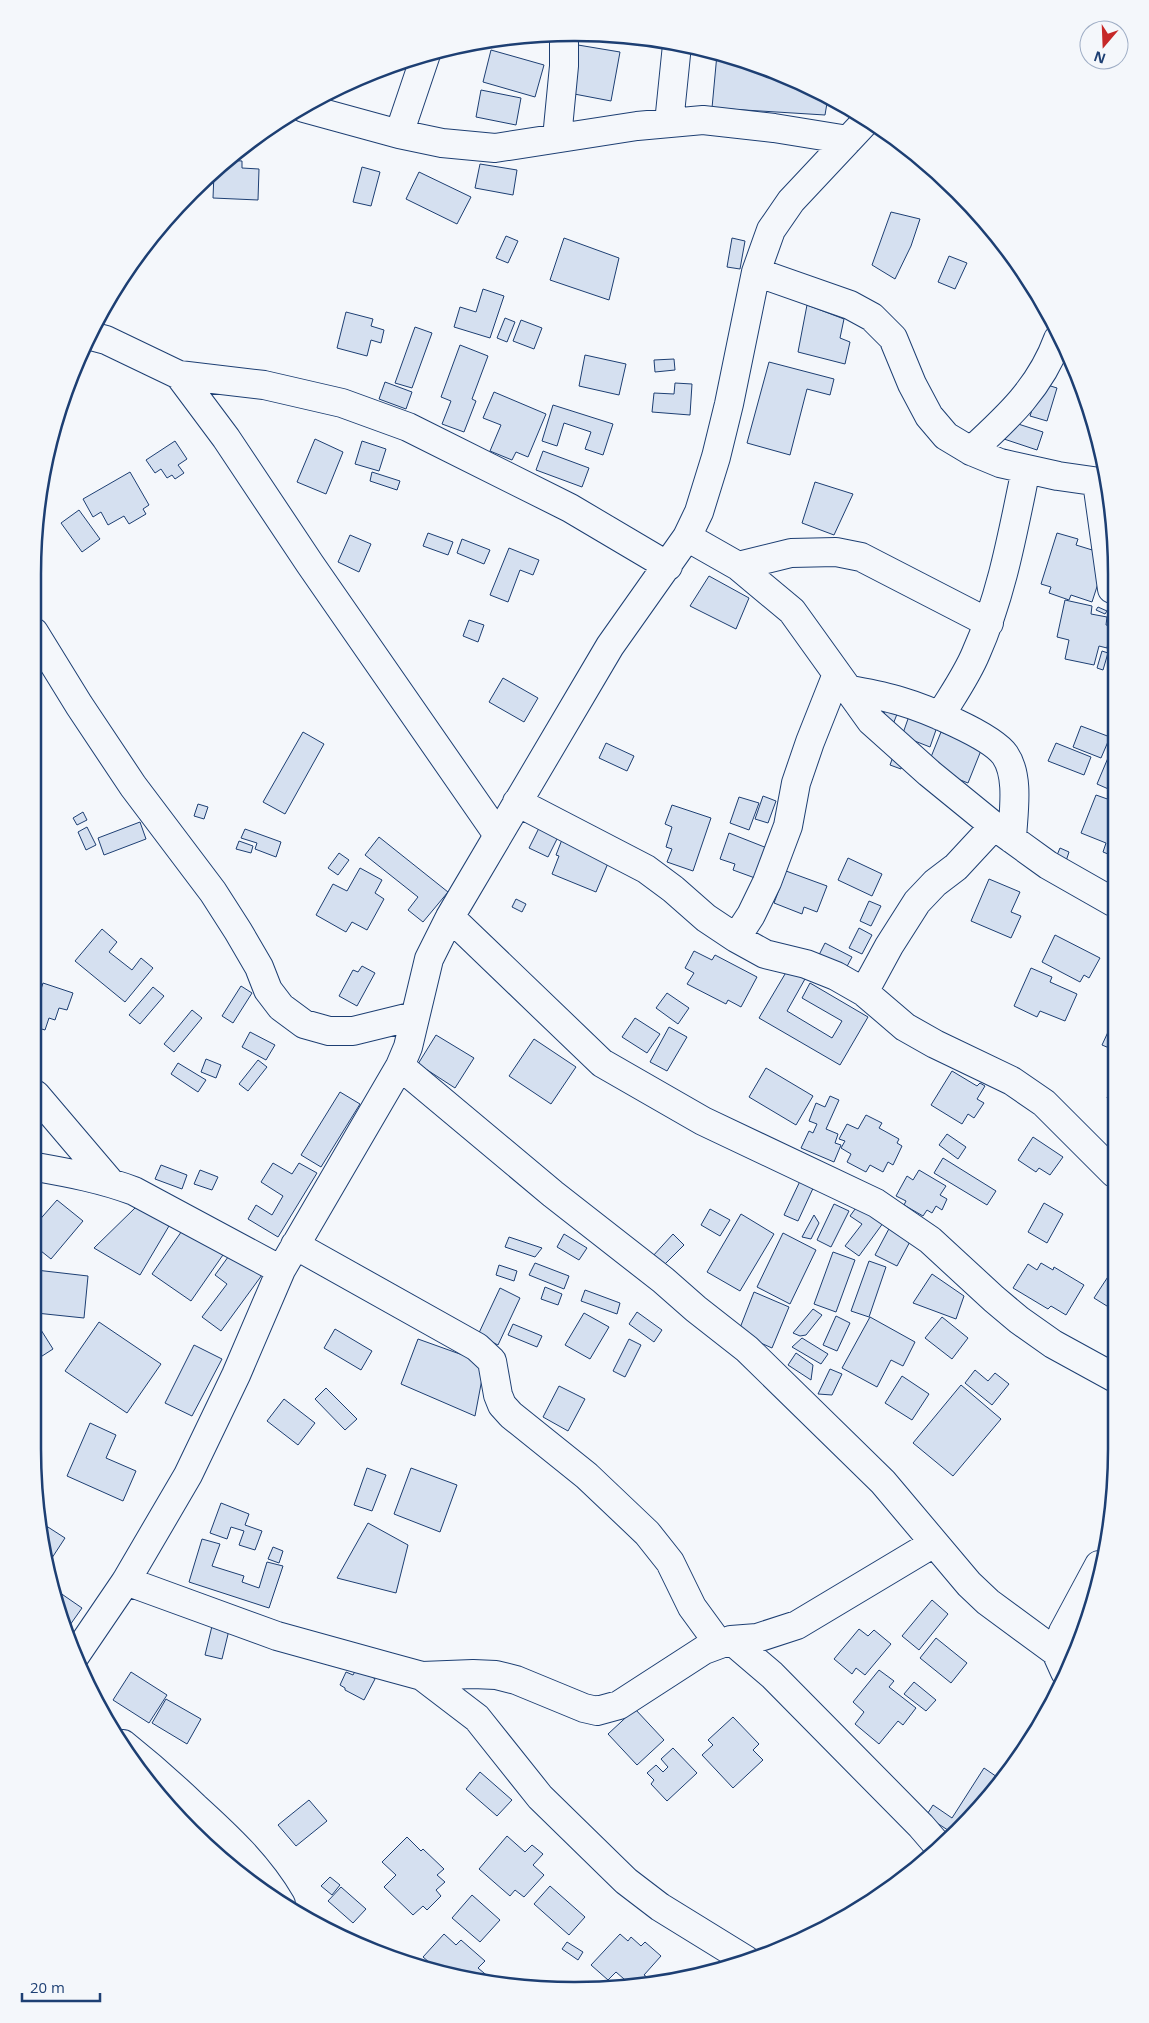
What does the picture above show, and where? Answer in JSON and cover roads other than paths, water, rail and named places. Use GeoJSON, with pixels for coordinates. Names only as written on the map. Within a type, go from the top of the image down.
{"type":"FeatureCollection","features":[{"type":"Feature","properties":{"kind":"street"},"geometry":{"type":"LineString","coordinates":[[557,138],[564,66],[564,41]]}},
{"type":"Feature","properties":{"kind":"street"},"geometry":{"type":"LineString","coordinates":[[669,123],[676,51]]}},
{"type":"Feature","properties":{"kind":"street"},"geometry":{"type":"LineString","coordinates":[[399,134],[423,63]]}},
{"type":"Feature","properties":{"kind":"street"},"geometry":{"type":"LineString","coordinates":[[313,110],[399,134],[442,143],[495,148],[637,126],[703,120],[774,128],[857,131]]}},
{"type":"Feature","properties":{"kind":"street"},"geometry":{"type":"LineString","coordinates":[[80,1648],[126,1581],[188,1475],[236,1376],[281,1270],[400,1066],[408,1047],[429,959],[450,917],[610,646],[687,537],[698,512],[716,457],[729,404],[756,272],[771,230],[791,201],[857,131]]}},
{"type":"Feature","properties":{"kind":"street"},"geometry":{"type":"LineString","coordinates":[[756,272],[850,305],[872,317],[893,338],[912,384],[929,416],[946,436],[971,451],[1000,464],[1058,476],[1100,482]]}},
{"type":"Feature","properties":{"kind":"street"},"geometry":{"type":"LineString","coordinates":[[97,338],[106,340],[179,375],[264,385],[342,403],[408,427],[570,508],[668,566]]}},
{"type":"Feature","properties":{"kind":"street"},"geometry":{"type":"LineString","coordinates":[[971,451],[1011,413],[1037,382],[1052,357],[1056,345]]}},
{"type":"Feature","properties":{"kind":"street"},"geometry":{"type":"LineString","coordinates":[[179,375],[226,438],[498,835]]}},
{"type":"Feature","properties":{"kind":"street"},"geometry":{"type":"LineString","coordinates":[[940,716],[976,656],[989,623],[1008,554],[1026,469]]}},
{"type":"Feature","properties":{"kind":"street"},"geometry":{"type":"LineString","coordinates":[[687,537],[738,566],[792,611],[871,721],[929,773],[1048,865],[1108,899]]}},
{"type":"Feature","properties":{"kind":"street"},"geometry":{"type":"LineString","coordinates":[[738,566],[791,553],[836,552],[862,557],[989,623]]}},
{"type":"Feature","properties":{"kind":"street"},"geometry":{"type":"LineString","coordinates":[[41,643],[133,786],[213,892],[259,967],[268,990],[281,1007],[304,1024],[329,1031],[353,1031],[414,1016]]}},
{"type":"Feature","properties":{"kind":"street"},"geometry":{"type":"LineString","coordinates":[[844,682],[940,716],[990,741],[1005,756],[1012,774],[1014,793],[1003,832],[935,883],[917,902],[889,946],[864,992]]}},
{"type":"Feature","properties":{"kind":"street"},"geometry":{"type":"LineString","coordinates":[[736,938],[751,915],[767,882],[788,826],[796,782],[810,742],[844,682]]}},
{"type":"Feature","properties":{"kind":"street"},"geometry":{"type":"LineString","coordinates":[[517,802],[646,868],[706,918],[736,938],[765,954],[806,964],[836,976],[864,992],[905,1028],[1012,1081],[1044,1103],[1108,1167]]}},
{"type":"Feature","properties":{"kind":"street"},"geometry":{"type":"LineString","coordinates":[[450,917],[602,1063],[703,1121],[876,1203],[930,1240],[1018,1320],[1053,1344],[1108,1374]]}},
{"type":"Feature","properties":{"kind":"street"},"geometry":{"type":"LineString","coordinates":[[400,1066],[553,1194],[747,1349],[870,1468],[969,1584],[1060,1662]]}},
{"type":"Feature","properties":{"kind":"street"},"geometry":{"type":"LineString","coordinates":[[41,1102],[110,1182]]}},
{"type":"Feature","properties":{"kind":"street"},"geometry":{"type":"LineString","coordinates":[[41,1169],[110,1182],[134,1191],[281,1270]]}},
{"type":"Feature","properties":{"kind":"street"},"geometry":{"type":"LineString","coordinates":[[295,1245],[477,1346],[485,1353],[492,1361],[502,1405],[511,1416],[587,1476],[647,1533],[670,1562],[692,1607],[725,1642],[772,1676],[922,1826],[935,1841]]}},
{"type":"Feature","properties":{"kind":"street"},"geometry":{"type":"LineString","coordinates":[[126,1581],[277,1636],[422,1676],[496,1675],[516,1680],[584,1708],[597,1711],[619,1705],[704,1650],[725,1642],[757,1638],[797,1625],[934,1542]]}},
{"type":"Feature","properties":{"kind":"street"},"geometry":{"type":"LineString","coordinates":[[1060,1662],[1063,1632],[1092,1578]]}},
{"type":"Feature","properties":{"kind":"street"},"geometry":{"type":"LineString","coordinates":[[422,1676],[477,1718],[540,1797],[626,1881],[660,1907],[739,1955]]}},
{"type":"Feature","properties":{"kind":"street"},"geometry":{"type":"LineString","coordinates":[[140,1758],[234,1843],[271,1887]]}}]}
